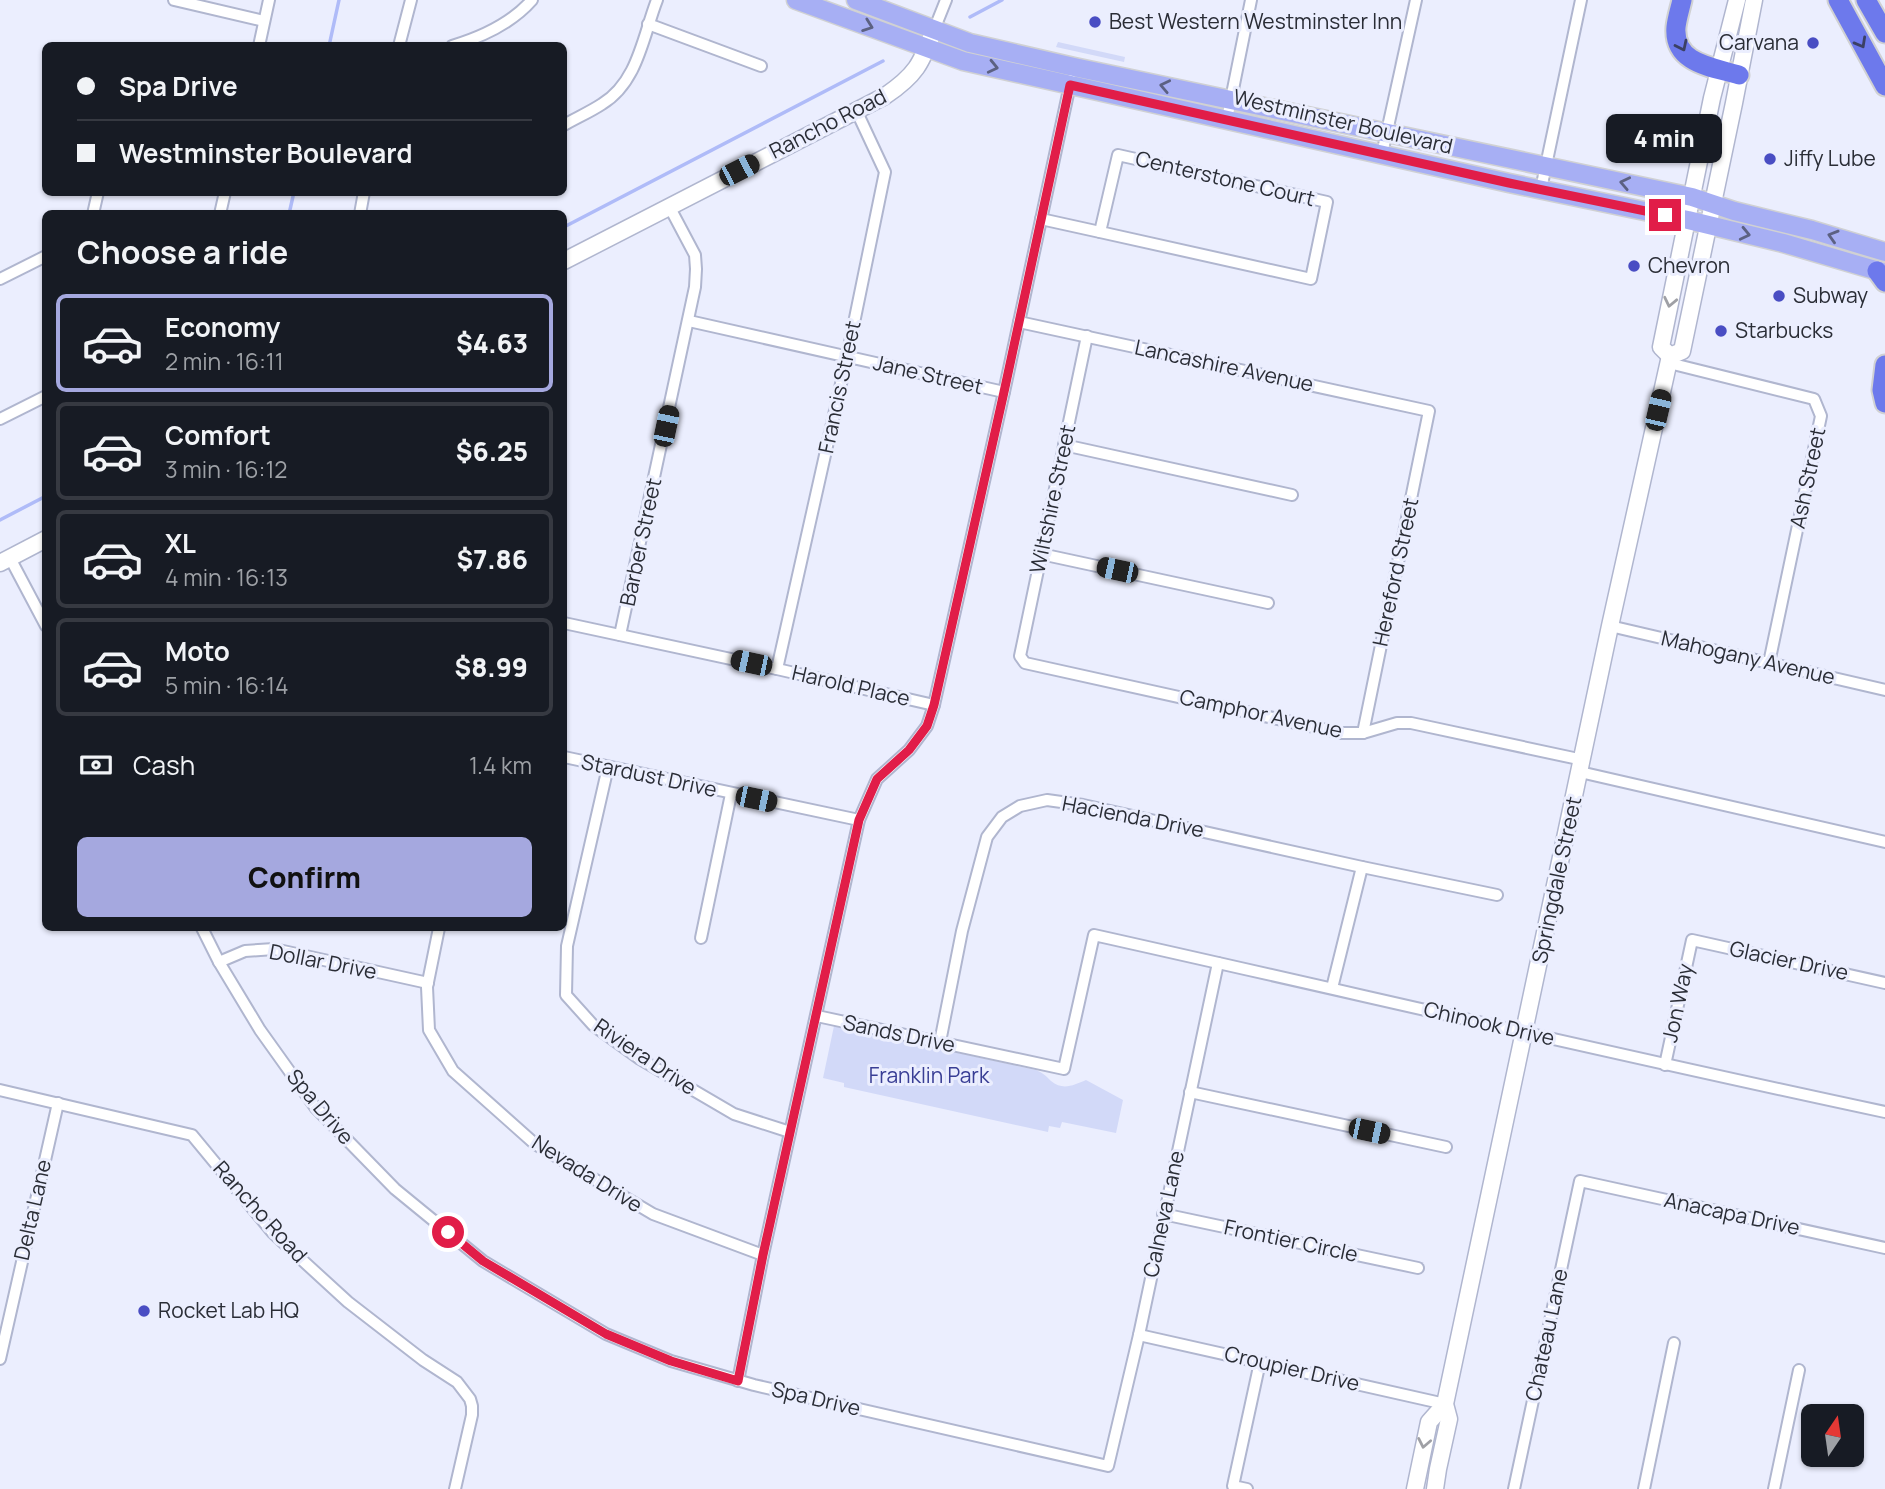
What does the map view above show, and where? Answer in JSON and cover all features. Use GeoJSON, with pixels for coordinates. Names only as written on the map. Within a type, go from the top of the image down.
{"type":"FeatureCollection","features":[{"type":"Feature","properties":{"kind":"highway"},"geometry":{"type":"LineString","coordinates":[[1682,0],[1676,27],[1680,47],[1690,60],[1740,75]]}},
{"type":"Feature","properties":{"kind":"highway"},"geometry":{"type":"LineString","coordinates":[[1838,0],[1885,86]]}},
{"type":"Feature","properties":{"kind":"highway"},"geometry":{"type":"LineString","coordinates":[[1866,0],[1885,33]]}},
{"type":"Feature","properties":{"kind":"highway"},"geometry":{"type":"LineString","coordinates":[[1885,365],[1882,390],[1885,403]]}},
{"type":"Feature","properties":{"kind":"main road","name":"Westminster Boulevard"},"geometry":{"type":"LineString","coordinates":[[796,0],[963,61],[1232,100],[1692,197],[1885,252]]}},
{"type":"Feature","properties":{"kind":"main road","name":"Westminster Boulevard"},"geometry":{"type":"LineString","coordinates":[[856,0],[970,43],[1072,76],[1227,119],[1688,220],[1783,243],[1882,275]]}},
{"type":"Feature","properties":{"kind":"main road","name":"Springdale Street"},"geometry":{"type":"LineString","coordinates":[[1670,360],[1661,347],[1712,98],[1737,0]]}},
{"type":"Feature","properties":{"kind":"main road","name":"Springdale Street"},"geometry":{"type":"LineString","coordinates":[[1435,1489],[1449,1419],[1446,1404],[1610,626],[1670,360],[1682,351],[1754,0]]}},
{"type":"Feature","properties":{"kind":"main road","name":"Rancho Road"},"geometry":{"type":"LineString","coordinates":[[567,259],[885,96],[920,65],[934,30]]}},
{"type":"Feature","properties":{"kind":"main road"},"geometry":{"type":"LineString","coordinates":[[5,561],[42,541]]}},
{"type":"Feature","properties":{"kind":"main road","name":"Springdale Street"},"geometry":{"type":"LineString","coordinates":[[1415,1489],[1429,1422],[1446,1404]]}},
{"type":"Feature","properties":{"kind":"street"},"geometry":{"type":"LineString","coordinates":[[174,0],[264,21]]}},
{"type":"Feature","properties":{"kind":"street"},"geometry":{"type":"LineString","coordinates":[[260,42],[269,0]]}},
{"type":"Feature","properties":{"kind":"street"},"geometry":{"type":"LineString","coordinates":[[400,42],[411,0]]}},
{"type":"Feature","properties":{"kind":"street"},"geometry":{"type":"LineString","coordinates":[[466,42],[494,31],[533,0]]}},
{"type":"Feature","properties":{"kind":"street"},"geometry":{"type":"LineString","coordinates":[[567,123],[604,103],[621,89],[632,72],[657,0]]}},
{"type":"Feature","properties":{"kind":"street"},"geometry":{"type":"LineString","coordinates":[[934,30],[946,0]]}},
{"type":"Feature","properties":{"kind":"street"},"geometry":{"type":"LineString","coordinates":[[1227,119],[1251,0]]}},
{"type":"Feature","properties":{"kind":"street"},"geometry":{"type":"LineString","coordinates":[[1382,154],[1416,0]]}},
{"type":"Feature","properties":{"kind":"street"},"geometry":{"type":"LineString","coordinates":[[1541,189],[1581,0]]}},
{"type":"Feature","properties":{"kind":"street"},"geometry":{"type":"LineString","coordinates":[[648,24],[761,66]]}},
{"type":"Feature","properties":{"kind":"street"},"geometry":{"type":"LineString","coordinates":[[738,1381],[763,1255],[859,820],[877,779],[909,750],[927,726],[934,705],[1072,76]]}},
{"type":"Feature","properties":{"kind":"street","name":"Francis Street"},"geometry":{"type":"LineString","coordinates":[[776,669],[847,356],[885,172],[856,110]]}},
{"type":"Feature","properties":{"kind":"street","name":"Centerstone Court"},"geometry":{"type":"LineString","coordinates":[[1041,219],[1311,279],[1327,202],[1118,155],[1100,232]]}},
{"type":"Feature","properties":{"kind":"street","name":"Barber Street"},"geometry":{"type":"LineString","coordinates":[[620,635],[689,321],[696,269],[695,256],[669,206]]}},
{"type":"Feature","properties":{"kind":"street"},"geometry":{"type":"LineString","coordinates":[[0,279],[42,258]]}},
{"type":"Feature","properties":{"kind":"street","name":"Jane Street"},"geometry":{"type":"LineString","coordinates":[[689,321],[1004,392]]}},
{"type":"Feature","properties":{"kind":"street","name":"Lancashire Avenue"},"geometry":{"type":"LineString","coordinates":[[1019,322],[1429,411]]}},
{"type":"Feature","properties":{"kind":"street","name":"Wiltshire Street"},"geometry":{"type":"LineString","coordinates":[[1022,661],[1020,656],[1087,336]]}},
{"type":"Feature","properties":{"kind":"street","name":"Ash Street"},"geometry":{"type":"LineString","coordinates":[[1670,360],[1814,398],[1821,416],[1769,663]]}},
{"type":"Feature","properties":{"kind":"street"},"geometry":{"type":"LineString","coordinates":[[0,419],[42,398]]}},
{"type":"Feature","properties":{"kind":"street","name":"Hereford Street"},"geometry":{"type":"LineString","coordinates":[[1363,733],[1429,411]]}},
{"type":"Feature","properties":{"kind":"street"},"geometry":{"type":"LineString","coordinates":[[1064,444],[1292,495]]}},
{"type":"Feature","properties":{"kind":"street"},"geometry":{"type":"LineString","coordinates":[[1041,554],[1268,603]]}},
{"type":"Feature","properties":{"kind":"street"},"geometry":{"type":"LineString","coordinates":[[5,561],[42,620]]}},
{"type":"Feature","properties":{"kind":"street","name":"Harold Place"},"geometry":{"type":"LineString","coordinates":[[567,624],[934,705]]}},
{"type":"Feature","properties":{"kind":"street","name":"Mahogany Avenue"},"geometry":{"type":"LineString","coordinates":[[1610,626],[1885,690]]}},
{"type":"Feature","properties":{"kind":"street","name":"Camphor Avenue"},"geometry":{"type":"LineString","coordinates":[[1022,661],[1341,733],[1363,733],[1397,723],[1410,723],[1885,842]]}},
{"type":"Feature","properties":{"kind":"street","name":"Stardust Drive"},"geometry":{"type":"LineString","coordinates":[[567,758],[859,820]]}},
{"type":"Feature","properties":{"kind":"street","name":"Riviera Drive"},"geometry":{"type":"LineString","coordinates":[[608,767],[566,946],[566,995],[593,1025],[640,1059],[734,1114],[790,1132]]}},
{"type":"Feature","properties":{"kind":"street"},"geometry":{"type":"LineString","coordinates":[[701,938],[731,794]]}},
{"type":"Feature","properties":{"kind":"street","name":"Hacienda Drive"},"geometry":{"type":"LineString","coordinates":[[940,1042],[962,931],[987,837],[1002,817],[1020,806],[1047,800],[1083,805],[1497,895]]}},
{"type":"Feature","properties":{"kind":"street"},"geometry":{"type":"LineString","coordinates":[[1332,988],[1362,867]]}},
{"type":"Feature","properties":{"kind":"street","name":"Spa Drive"},"geometry":{"type":"LineString","coordinates":[[204,931],[260,1030],[315,1107],[395,1189],[483,1261],[606,1334],[671,1361],[738,1381],[1108,1466]]}},
{"type":"Feature","properties":{"kind":"street","name":"Nevada Drive"},"geometry":{"type":"LineString","coordinates":[[438,931],[428,983],[429,1030],[453,1071],[536,1144],[653,1214],[763,1255]]}},
{"type":"Feature","properties":{"kind":"street","name":"Chinook Drive"},"geometry":{"type":"LineString","coordinates":[[1064,1069],[1094,935],[1665,1065],[1885,1112]]}},
{"type":"Feature","properties":{"kind":"street","name":"Glacier Drive"},"geometry":{"type":"LineString","coordinates":[[1692,940],[1885,983]]}},
{"type":"Feature","properties":{"kind":"street","name":"Jon Way"},"geometry":{"type":"LineString","coordinates":[[1665,1065],[1692,940]]}},
{"type":"Feature","properties":{"kind":"street","name":"Dollar Drive"},"geometry":{"type":"LineString","coordinates":[[219,961],[245,951],[275,949],[428,983]]}},
{"type":"Feature","properties":{"kind":"street","name":"Calneva Lane"},"geometry":{"type":"LineString","coordinates":[[1108,1466],[1139,1335],[1218,963]]}},
{"type":"Feature","properties":{"kind":"street","name":"Sands Drive"},"geometry":{"type":"LineString","coordinates":[[817,1016],[1064,1069]]}},
{"type":"Feature","properties":{"kind":"street","name":"Rancho Road"},"geometry":{"type":"LineString","coordinates":[[0,1090],[192,1135],[273,1233],[348,1303],[423,1360],[457,1382],[470,1399],[472,1415],[455,1489]]}},
{"type":"Feature","properties":{"kind":"street"},"geometry":{"type":"LineString","coordinates":[[1190,1092],[1446,1147]]}},
{"type":"Feature","properties":{"kind":"street","name":"Delta Lane"},"geometry":{"type":"LineString","coordinates":[[0,1359],[58,1103]]}},
{"type":"Feature","properties":{"kind":"street","name":"Anacapa Drive"},"geometry":{"type":"LineString","coordinates":[[1580,1181],[1885,1248]]}},
{"type":"Feature","properties":{"kind":"street","name":"Chateau Lane"},"geometry":{"type":"LineString","coordinates":[[1514,1489],[1580,1181]]}},
{"type":"Feature","properties":{"kind":"street","name":"Frontier Circle"},"geometry":{"type":"LineString","coordinates":[[1163,1214],[1418,1268]]}},
{"type":"Feature","properties":{"kind":"street","name":"Croupier Drive"},"geometry":{"type":"LineString","coordinates":[[1139,1335],[1446,1404]]}},
{"type":"Feature","properties":{"kind":"street"},"geometry":{"type":"LineString","coordinates":[[1644,1489],[1674,1343]]}},
{"type":"Feature","properties":{"kind":"street"},"geometry":{"type":"LineString","coordinates":[[1247,1489],[1233,1486],[1260,1362]]}},
{"type":"Feature","properties":{"kind":"street"},"geometry":{"type":"LineString","coordinates":[[1774,1489],[1800,1370]]}},
{"type":"Feature","properties":{"kind":"green space"},"geometry":{"type":"Polygon","coordinates":[[[1058,42],[1125,57],[1124,62],[1056,47],[1058,42]]]}},
{"type":"Feature","properties":{"kind":"green space","name":"Franklin Park"},"geometry":{"type":"Polygon","coordinates":[[[834,1026],[1036,1070],[1060,1086],[1086,1080],[1123,1100],[1116,1133],[1062,1122],[1060,1128],[1049,1126],[1048,1132],[844,1087],[844,1083],[823,1078],[834,1026]]]}},
{"type":"Feature","properties":{"kind":"waterway"},"geometry":{"type":"LineString","coordinates":[[330,42],[339,0]]}},
{"type":"Feature","properties":{"kind":"waterway"},"geometry":{"type":"LineString","coordinates":[[970,17],[1002,0]]}},
{"type":"Feature","properties":{"kind":"waterway"},"geometry":{"type":"LineString","coordinates":[[567,225],[883,61]]}},
{"type":"Feature","properties":{"kind":"waterway"},"geometry":{"type":"LineString","coordinates":[[290,210],[293,196]]}},
{"type":"Feature","properties":{"kind":"waterway"},"geometry":{"type":"LineString","coordinates":[[0,520],[42,498]]}},
{"type":"Feature","properties":{"kind":"place","name":"Best Western Westminster Inn"},"geometry":{"type":"Point","coordinates":[1095,22]}},
{"type":"Feature","properties":{"kind":"place","name":"Carvana"},"geometry":{"type":"Point","coordinates":[1813,43]}},
{"type":"Feature","properties":{"kind":"place","name":"Jiffy Lube"},"geometry":{"type":"Point","coordinates":[1770,159]}},
{"type":"Feature","properties":{"kind":"place","name":"Chevron"},"geometry":{"type":"Point","coordinates":[1634,266]}},
{"type":"Feature","properties":{"kind":"place","name":"Subway"},"geometry":{"type":"Point","coordinates":[1779,296]}},
{"type":"Feature","properties":{"kind":"place","name":"Starbucks"},"geometry":{"type":"Point","coordinates":[1721,331]}},
{"type":"Feature","properties":{"kind":"place","name":"Rocket Lab HQ"},"geometry":{"type":"Point","coordinates":[144,1311]}},
{"type":"Feature","properties":{"kind":"route"},"geometry":{"type":"LineString","coordinates":[[448,1232],[483,1261],[606,1334],[671,1361],[738,1381],[763,1255],[859,820],[877,779],[909,750],[927,726],[934,705],[1070,85],[1665,215]]}}]}
